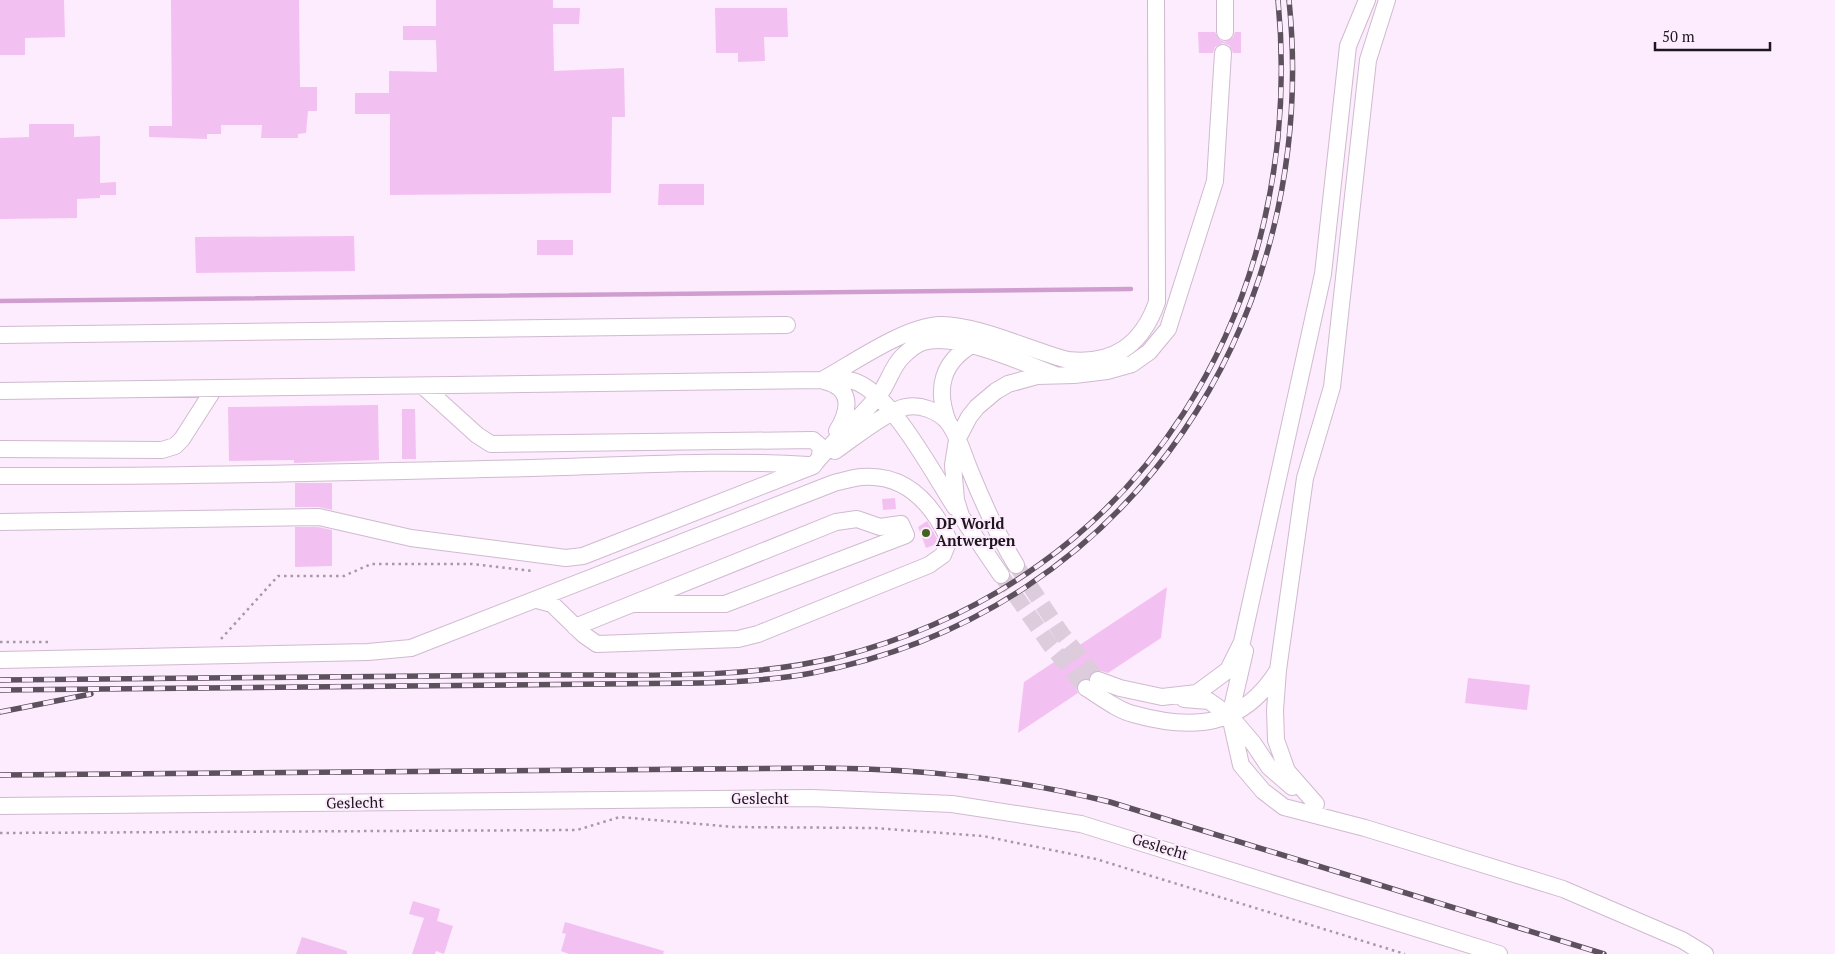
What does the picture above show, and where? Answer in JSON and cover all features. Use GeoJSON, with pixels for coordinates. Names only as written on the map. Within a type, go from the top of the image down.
{"type":"FeatureCollection","features":[{"type":"Feature","properties":{"kind":"street"},"geometry":{"type":"LineString","coordinates":[[822,380],[895,340],[926,327],[950,325],[1068,360],[1092,361],[1114,355],[1129,346],[1152,318],[1157,302],[1159,285],[1156,0]]}},
{"type":"Feature","properties":{"kind":"street"},"geometry":{"type":"LineString","coordinates":[[1225,0],[1225,32]]}},
{"type":"Feature","properties":{"kind":"street"},"geometry":{"type":"LineString","coordinates":[[1162,697],[1197,693],[1228,670],[1242,642],[1322,274],[1348,46],[1367,0]]}},
{"type":"Feature","properties":{"kind":"street"},"geometry":{"type":"LineString","coordinates":[[1316,804],[1287,771],[1276,740],[1275,710],[1278,670],[1305,478],[1332,387],[1368,60],[1387,0]]}},
{"type":"Feature","properties":{"kind":"street"},"geometry":{"type":"LineString","coordinates":[[961,516],[956,500],[953,465],[957,440],[969,417],[996,390],[1022,379],[1107,371],[1132,364],[1150,352],[1168,329],[1215,182],[1224,53]]}},
{"type":"Feature","properties":{"kind":"street"},"geometry":{"type":"LineString","coordinates":[[0,335],[787,325]]}},
{"type":"Feature","properties":{"kind":"street"},"geometry":{"type":"LineString","coordinates":[[999,338],[981,340],[971,345],[952,362],[945,372],[942,382],[942,408],[995,531],[1016,565]]}},
{"type":"Feature","properties":{"kind":"street"},"geometry":{"type":"LineString","coordinates":[[0,476],[119,477],[778,463],[821,456],[879,396],[902,357],[923,342],[943,340],[971,345],[1055,375]]}},
{"type":"Feature","properties":{"kind":"street"},"geometry":{"type":"LineString","coordinates":[[821,456],[844,419],[847,404],[837,386],[822,380]]}},
{"type":"Feature","properties":{"kind":"street"},"geometry":{"type":"LineString","coordinates":[[0,391],[852,381],[879,396],[892,412],[1002,575]]}},
{"type":"Feature","properties":{"kind":"street"},"geometry":{"type":"LineString","coordinates":[[424,387],[476,435],[491,444],[813,440],[821,447],[821,456]]}},
{"type":"Feature","properties":{"kind":"street"},"geometry":{"type":"LineString","coordinates":[[0,449],[162,450],[175,446],[182,439],[214,389]]}},
{"type":"Feature","properties":{"kind":"street"},"geometry":{"type":"LineString","coordinates":[[0,522],[319,517],[411,538],[566,558],[583,556],[821,456],[892,412],[905,407],[916,406],[930,410],[948,422]]}},
{"type":"Feature","properties":{"kind":"street"},"geometry":{"type":"LineString","coordinates":[[0,660],[360,652],[411,648],[834,483],[861,477],[890,479],[918,494],[938,516],[949,540],[942,555],[929,565],[751,636],[738,639],[597,644],[575,627],[552,604],[536,600]]}},
{"type":"Feature","properties":{"kind":"street"},"geometry":{"type":"LineString","coordinates":[[575,627],[836,522],[857,519],[880,527],[901,524],[906,535],[725,604],[635,604]]}},
{"type":"Feature","properties":{"kind":"street"},"geometry":{"type":"LineString","coordinates":[[1258,569],[1261,577],[1230,716],[1241,765],[1263,791],[1284,807],[1366,828],[1563,889],[1682,940],[1705,954]]}},
{"type":"Feature","properties":{"kind":"street"},"geometry":{"type":"LineString","coordinates":[[1278,670],[1250,705],[1230,716],[1188,724],[1132,714],[1092,684],[1162,697],[1209,701],[1230,716],[1253,743],[1269,767],[1302,798],[1366,828]]}},
{"type":"Feature","properties":{"kind":"street","name":"Geslecht"},"geometry":{"type":"LineString","coordinates":[[0,806],[803,798],[952,804],[1046,818],[1106,831],[1499,954]]}},
{"type":"Feature","properties":{"kind":"path"},"geometry":{"type":"LineString","coordinates":[[221,640],[278,576],[344,576],[371,564],[472,564],[537,572]]}},
{"type":"Feature","properties":{"kind":"path"},"geometry":{"type":"LineString","coordinates":[[0,642],[58,642]]}},
{"type":"Feature","properties":{"kind":"path"},"geometry":{"type":"LineString","coordinates":[[0,834],[577,830],[620,817],[734,827],[874,828],[941,832],[1019,842],[1096,859],[1405,954]]}},
{"type":"Feature","properties":{"kind":"building"},"geometry":{"type":"Polygon","coordinates":[[[0,0],[64,0],[65,37],[25,38],[25,55],[0,55],[0,0]]]}},
{"type":"Feature","properties":{"kind":"building"},"geometry":{"type":"Polygon","coordinates":[[[171,0],[299,0],[300,87],[317,87],[317,111],[308,111],[306,133],[298,134],[298,138],[261,138],[262,125],[221,125],[221,134],[207,134],[207,139],[149,137],[149,126],[172,126],[171,0]]]}},
{"type":"Feature","properties":{"kind":"building"},"geometry":{"type":"Polygon","coordinates":[[[436,0],[553,0],[553,8],[580,8],[579,24],[553,24],[554,71],[624,68],[625,117],[612,117],[611,193],[390,195],[390,114],[355,114],[355,93],[389,93],[389,71],[437,72],[436,40],[403,40],[403,26],[436,26],[436,0]]]}},
{"type":"Feature","properties":{"kind":"building"},"geometry":{"type":"Polygon","coordinates":[[[715,8],[787,8],[788,37],[764,37],[765,61],[738,62],[738,53],[716,53],[715,8]]]}},
{"type":"Feature","properties":{"kind":"building"},"geometry":{"type":"Polygon","coordinates":[[[1198,32],[1215,32],[1220,40],[1225,42],[1233,37],[1235,32],[1241,32],[1241,53],[1233,53],[1229,45],[1223,43],[1215,47],[1213,53],[1199,53],[1198,32]]]}},
{"type":"Feature","properties":{"kind":"building"},"geometry":{"type":"Polygon","coordinates":[[[29,124],[74,124],[74,137],[100,136],[100,183],[116,182],[116,195],[100,195],[100,198],[77,199],[77,218],[0,219],[0,138],[29,137],[29,124]]]}},
{"type":"Feature","properties":{"kind":"building"},"geometry":{"type":"Polygon","coordinates":[[[659,184],[704,184],[704,205],[658,205],[659,184]]]}},
{"type":"Feature","properties":{"kind":"building"},"geometry":{"type":"Polygon","coordinates":[[[354,236],[355,271],[196,273],[195,237],[354,236]]]}},
{"type":"Feature","properties":{"kind":"building"},"geometry":{"type":"Polygon","coordinates":[[[537,240],[573,240],[573,255],[537,255],[537,240]]]}},
{"type":"Feature","properties":{"kind":"building"},"geometry":{"type":"Polygon","coordinates":[[[378,405],[379,460],[294,463],[294,460],[229,461],[228,407],[378,405]]]}},
{"type":"Feature","properties":{"kind":"building"},"geometry":{"type":"Polygon","coordinates":[[[402,409],[415,409],[416,459],[402,459],[402,409]]]}},
{"type":"Feature","properties":{"kind":"building"},"geometry":{"type":"Polygon","coordinates":[[[295,483],[332,483],[332,510],[319,507],[295,507],[295,483]]]}},
{"type":"Feature","properties":{"kind":"building"},"geometry":{"type":"Polygon","coordinates":[[[895,498],[896,509],[883,510],[882,499],[895,498]]]}},
{"type":"Feature","properties":{"kind":"building","name":"DP World Antwerpen"},"geometry":{"type":"Polygon","coordinates":[[[927,521],[938,540],[937,544],[926,548],[918,527],[927,521]]]}},
{"type":"Feature","properties":{"kind":"building"},"geometry":{"type":"Polygon","coordinates":[[[295,527],[318,527],[332,530],[332,566],[295,567],[295,527]]]}},
{"type":"Feature","properties":{"kind":"building"},"geometry":{"type":"Polygon","coordinates":[[[1167,587],[1161,638],[1108,673],[1097,670],[1092,672],[1088,679],[1082,679],[1078,682],[1076,688],[1078,693],[1018,733],[1024,682],[1167,587]]]}},
{"type":"Feature","properties":{"kind":"building"},"geometry":{"type":"Polygon","coordinates":[[[1468,678],[1530,685],[1527,710],[1465,703],[1468,678]]]}},
{"type":"Feature","properties":{"kind":"building"},"geometry":{"type":"Polygon","coordinates":[[[413,901],[440,909],[437,921],[453,926],[444,954],[436,951],[435,954],[412,954],[424,918],[409,914],[413,901]]]}},
{"type":"Feature","properties":{"kind":"building"},"geometry":{"type":"Polygon","coordinates":[[[565,922],[664,951],[663,954],[569,954],[561,951],[566,934],[562,933],[565,922]]]}},
{"type":"Feature","properties":{"kind":"building"},"geometry":{"type":"Polygon","coordinates":[[[302,937],[347,951],[347,954],[296,954],[302,937]]]}},
{"type":"Feature","properties":{"kind":"waterway"},"geometry":{"type":"LineString","coordinates":[[0,301],[1131,289]]}},
{"type":"Feature","properties":{"kind":"tunnel"},"geometry":{"type":"LineString","coordinates":[[1016,565],[1062,634],[1098,680]]}},
{"type":"Feature","properties":{"kind":"tunnel"},"geometry":{"type":"LineString","coordinates":[[1001,575],[1050,645],[1086,688]]}},
{"type":"Feature","properties":{"kind":"railway"},"geometry":{"type":"LineString","coordinates":[[0,680],[686,675],[724,673],[801,665],[838,657],[946,619],[1040,565],[1119,495],[1183,414],[1232,321],[1264,220],[1280,112],[1278,0]]}},
{"type":"Feature","properties":{"kind":"railway"},"geometry":{"type":"LineString","coordinates":[[0,690],[699,683],[770,679],[812,673],[926,640],[1026,587],[1112,517],[1183,432],[1237,336],[1273,230],[1291,117],[1289,0]]}},
{"type":"Feature","properties":{"kind":"railway"},"geometry":{"type":"LineString","coordinates":[[0,712],[91,694]]}},
{"type":"Feature","properties":{"kind":"railway"},"geometry":{"type":"LineString","coordinates":[[0,775],[822,768],[896,770],[967,776],[1038,787],[1110,802],[1604,954]]}},
{"type":"Feature","properties":{"kind":"place","name":"DP World Antwerpen"},"geometry":{"type":"Point","coordinates":[926,533]}}]}
